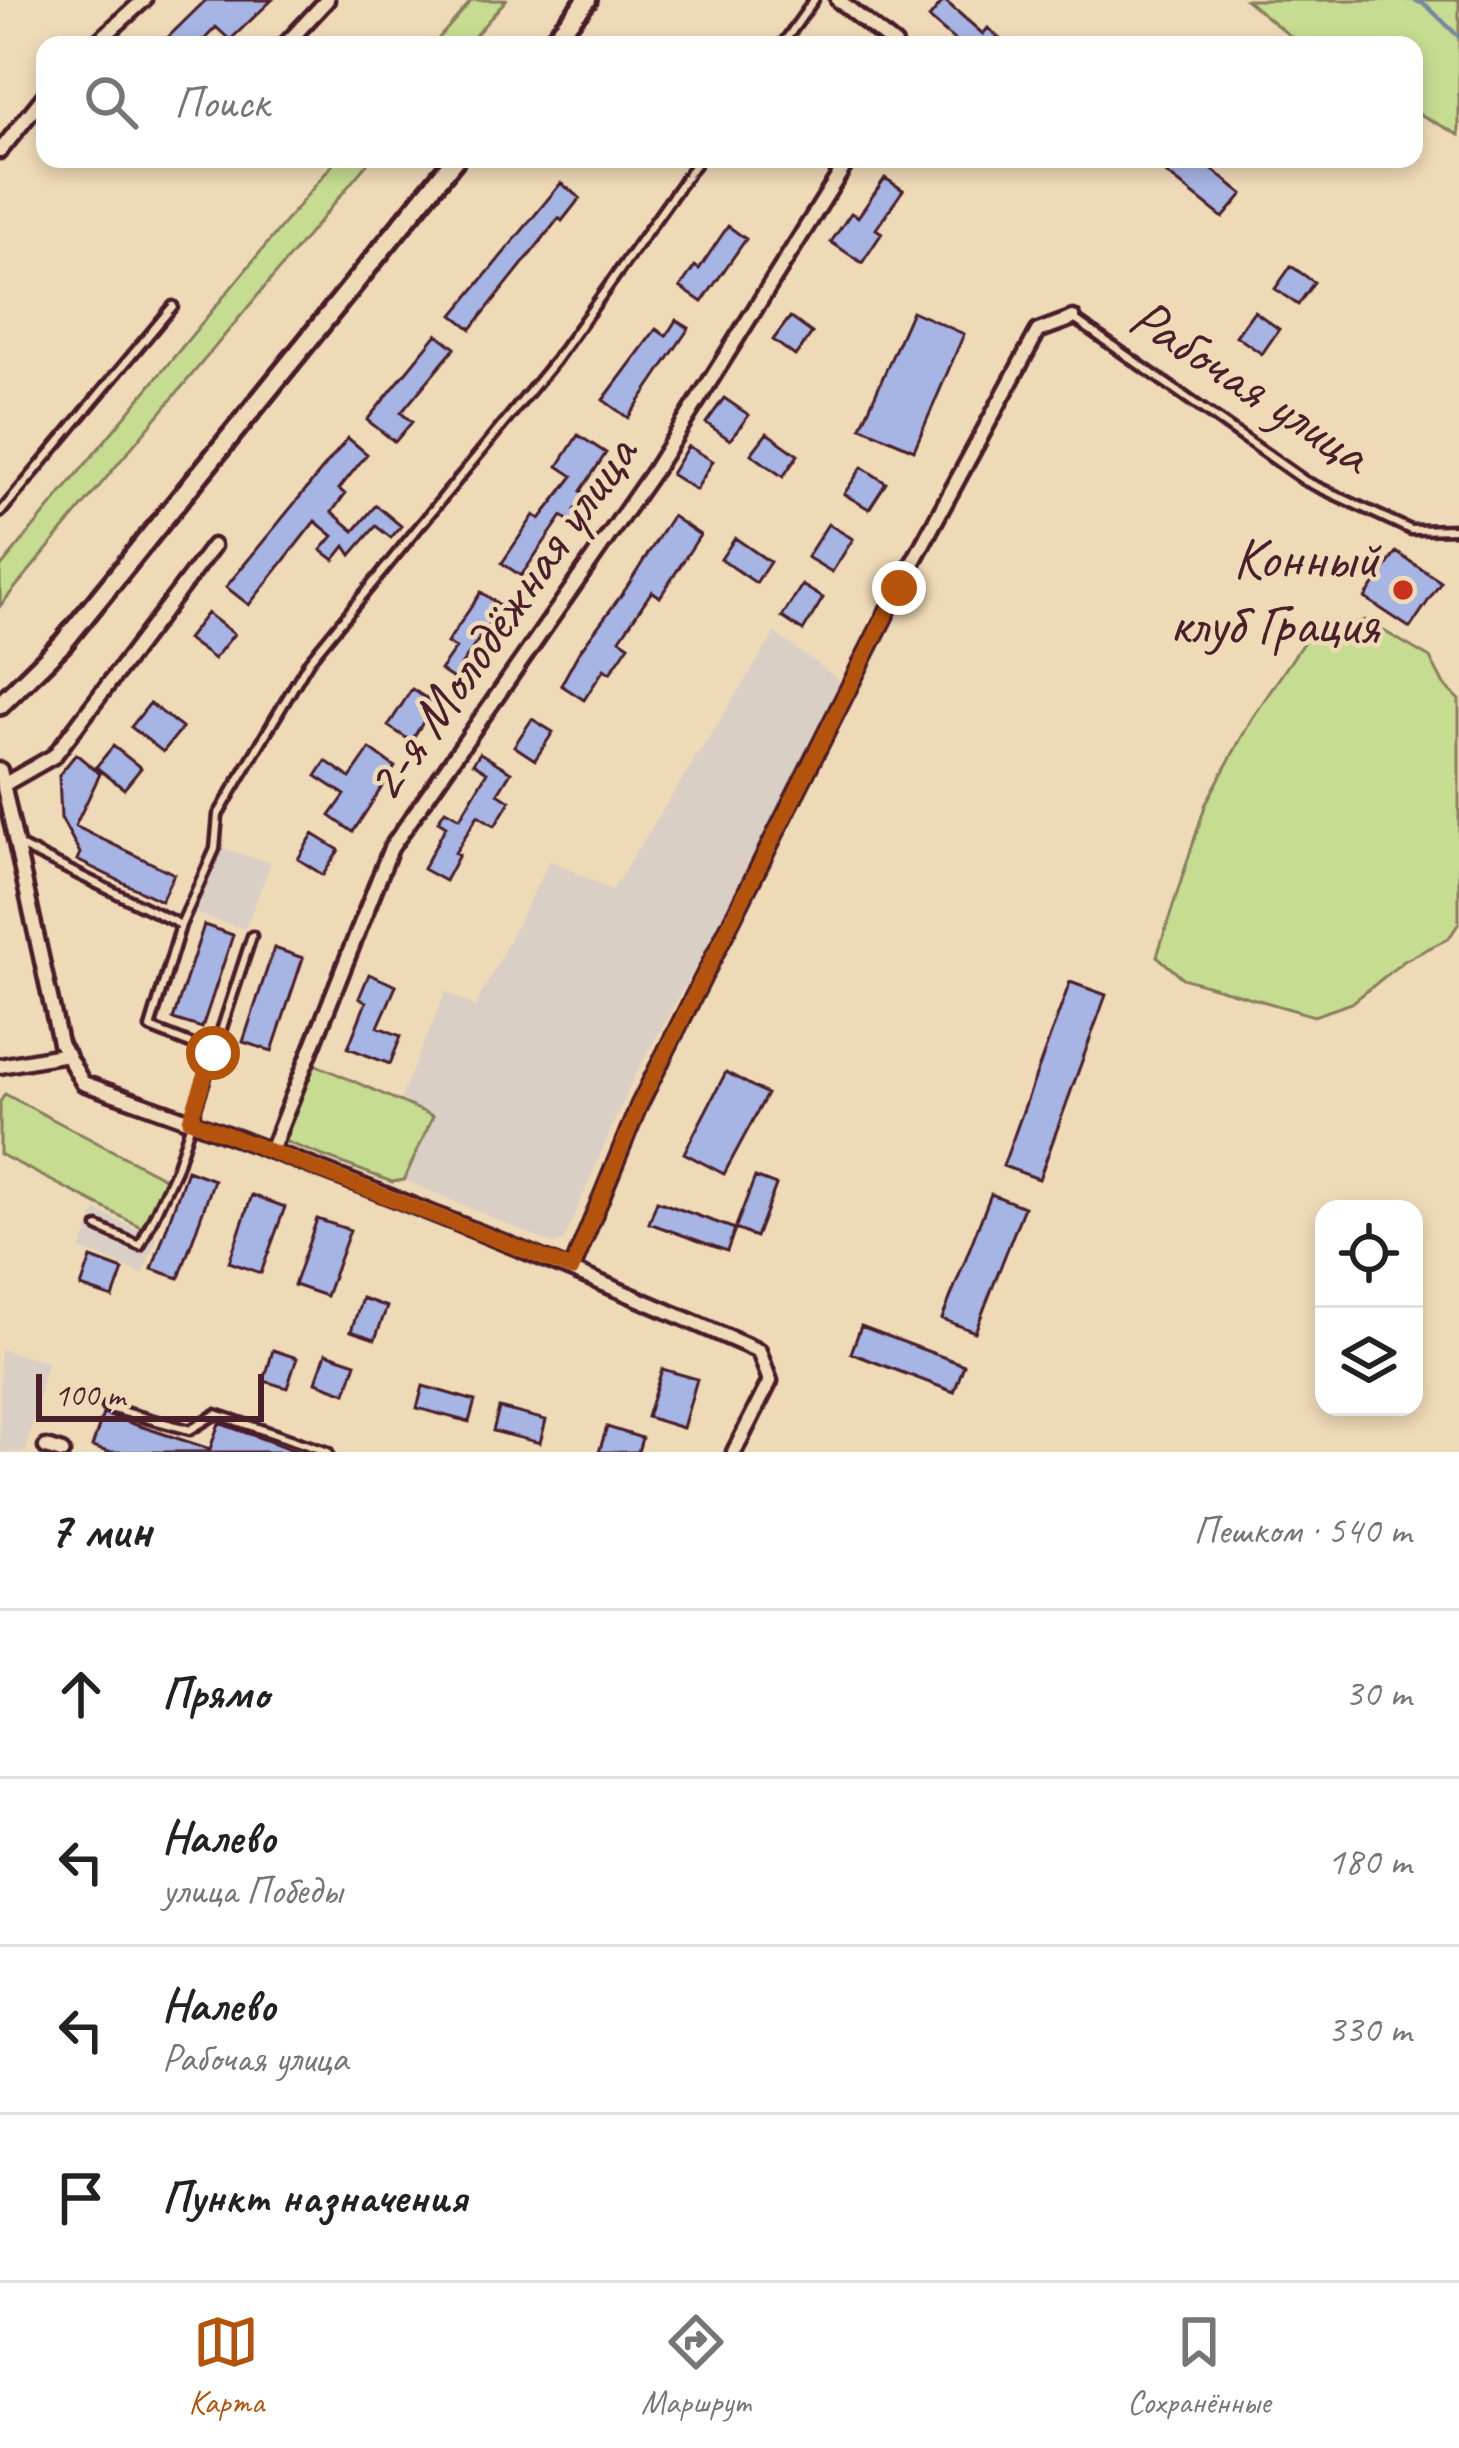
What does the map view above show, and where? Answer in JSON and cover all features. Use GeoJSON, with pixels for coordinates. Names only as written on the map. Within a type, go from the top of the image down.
{"type":"FeatureCollection","features":[{"type":"Feature","properties":{"kind":"main road"},"geometry":{"type":"LineString","coordinates":[[556,36],[586,0]]}},
{"type":"Feature","properties":{"kind":"main road"},"geometry":{"type":"LineString","coordinates":[[0,705],[64,643],[448,168]]}},
{"type":"Feature","properties":{"kind":"street"},"geometry":{"type":"LineString","coordinates":[[104,36],[143,0]]}},
{"type":"Feature","properties":{"kind":"street"},"geometry":{"type":"LineString","coordinates":[[293,36],[327,0]]}},
{"type":"Feature","properties":{"kind":"street"},"geometry":{"type":"LineString","coordinates":[[838,0],[884,36]]}},
{"type":"Feature","properties":{"kind":"street"},"geometry":{"type":"LineString","coordinates":[[0,151],[36,105]]}},
{"type":"Feature","properties":{"kind":"street","name":"2-я Молодёжная улица"},"geometry":{"type":"LineString","coordinates":[[271,1151],[391,848],[653,472],[842,168]]}},
{"type":"Feature","properties":{"kind":"street","name":"Рабочая улица"},"geometry":{"type":"LineString","coordinates":[[572,1269],[639,1105],[899,588],[1038,331],[1073,318]]}},
{"type":"Feature","properties":{"kind":"street"},"geometry":{"type":"LineString","coordinates":[[213,546],[54,756],[3,777],[60,1043],[83,1083],[572,1269],[759,1351],[770,1381],[734,1452]]}},
{"type":"Feature","properties":{"kind":"street"},"geometry":{"type":"LineString","coordinates":[[0,1066],[67,1054]]}},
{"type":"Feature","properties":{"kind":"street"},"geometry":{"type":"LineString","coordinates":[[46,1447],[62,1452]]}},
{"type":"Feature","properties":{"kind":"lane"},"geometry":{"type":"LineString","coordinates":[[788,36],[814,0]]}},
{"type":"Feature","properties":{"kind":"lane"},"geometry":{"type":"LineString","coordinates":[[213,1053],[150,1028],[181,925],[215,849],[218,815],[309,661],[555,361],[693,168]]}},
{"type":"Feature","properties":{"kind":"lane"},"geometry":{"type":"LineString","coordinates":[[0,513],[173,306]]}},
{"type":"Feature","properties":{"kind":"lane","name":"Рабочая улица"},"geometry":{"type":"LineString","coordinates":[[1073,318],[1305,481],[1412,530],[1459,529]]}},
{"type":"Feature","properties":{"kind":"lane"},"geometry":{"type":"LineString","coordinates":[[18,845],[181,925]]}},
{"type":"Feature","properties":{"kind":"lane"},"geometry":{"type":"LineString","coordinates":[[98,1227],[140,1246],[176,1169],[252,935]]}},
{"type":"Feature","properties":{"kind":"lane"},"geometry":{"type":"LineString","coordinates":[[106,1407],[190,1430],[217,1414],[328,1452]]}},
{"type":"Feature","properties":{"kind":"shaded area"},"geometry":{"type":"Polygon","coordinates":[[[775,633],[850,688],[631,1083],[564,1240],[553,1244],[404,1180],[433,1116],[400,1099],[446,991],[475,1007],[550,860],[612,890],[775,633]]]}},
{"type":"Feature","properties":{"kind":"shaded area"},"geometry":{"type":"Polygon","coordinates":[[[222,848],[271,863],[245,929],[195,914],[222,848]]]}},
{"type":"Feature","properties":{"kind":"shaded area"},"geometry":{"type":"Polygon","coordinates":[[[96,1210],[157,1238],[143,1274],[81,1249],[96,1210]]]}},
{"type":"Feature","properties":{"kind":"shaded area"},"geometry":{"type":"Polygon","coordinates":[[[0,1349],[47,1362],[26,1452],[0,1452],[0,1349]]]}},
{"type":"Feature","properties":{"kind":"green space"},"geometry":{"type":"Polygon","coordinates":[[[472,0],[506,0],[475,36],[441,36],[472,0]]]}},
{"type":"Feature","properties":{"kind":"green space"},"geometry":{"type":"Polygon","coordinates":[[[1246,0],[1459,0],[1459,135],[1423,116],[1423,36],[1290,36],[1246,0]]]}},
{"type":"Feature","properties":{"kind":"green space"},"geometry":{"type":"Polygon","coordinates":[[[330,168],[364,168],[0,606],[0,568],[330,168]]]}},
{"type":"Feature","properties":{"kind":"green space"},"geometry":{"type":"Polygon","coordinates":[[[1365,620],[1430,658],[1444,685],[1459,700],[1459,923],[1449,938],[1404,961],[1352,1003],[1314,1016],[1182,978],[1157,956],[1206,803],[1251,720],[1307,637],[1365,620]]]}},
{"type":"Feature","properties":{"kind":"green space"},"geometry":{"type":"Polygon","coordinates":[[[312,1063],[433,1116],[404,1180],[392,1182],[286,1142],[283,1135],[312,1063]]]}},
{"type":"Feature","properties":{"kind":"green space"},"geometry":{"type":"Polygon","coordinates":[[[5,1094],[166,1179],[143,1228],[0,1154],[0,1102],[5,1094]]]}},
{"type":"Feature","properties":{"kind":"building"},"geometry":{"type":"Polygon","coordinates":[[[206,0],[272,0],[234,36],[226,36],[216,27],[208,36],[169,36],[206,0]]]}},
{"type":"Feature","properties":{"kind":"building"},"geometry":{"type":"Polygon","coordinates":[[[944,0],[983,34],[988,28],[997,36],[950,36],[929,18],[944,0]]]}},
{"type":"Feature","properties":{"kind":"building"},"geometry":{"type":"Polygon","coordinates":[[[1159,168],[1210,168],[1243,194],[1223,218],[1159,168]]]}},
{"type":"Feature","properties":{"kind":"building"},"geometry":{"type":"Polygon","coordinates":[[[885,178],[903,190],[876,229],[882,233],[862,263],[831,242],[851,213],[858,217],[885,178]]]}},
{"type":"Feature","properties":{"kind":"building"},"geometry":{"type":"Polygon","coordinates":[[[561,183],[580,198],[471,329],[453,315],[561,183]]]}},
{"type":"Feature","properties":{"kind":"building"},"geometry":{"type":"Polygon","coordinates":[[[728,226],[746,239],[702,302],[680,287],[695,266],[699,269],[728,226]]]}},
{"type":"Feature","properties":{"kind":"building"},"geometry":{"type":"Polygon","coordinates":[[[1291,266],[1314,282],[1298,305],[1275,289],[1291,266]]]}},
{"type":"Feature","properties":{"kind":"building"},"geometry":{"type":"Polygon","coordinates":[[[912,311],[964,334],[914,450],[861,427],[912,311]]]}},
{"type":"Feature","properties":{"kind":"building"},"geometry":{"type":"Polygon","coordinates":[[[1254,311],[1279,329],[1262,354],[1236,336],[1254,311]]]}},
{"type":"Feature","properties":{"kind":"building"},"geometry":{"type":"Polygon","coordinates":[[[790,317],[812,333],[795,356],[773,340],[790,317]]]}},
{"type":"Feature","properties":{"kind":"building"},"geometry":{"type":"Polygon","coordinates":[[[676,320],[689,328],[628,418],[603,400],[656,329],[666,336],[676,320]]]}},
{"type":"Feature","properties":{"kind":"building"},"geometry":{"type":"Polygon","coordinates":[[[437,334],[455,348],[401,413],[412,422],[395,442],[367,420],[437,334]]]}},
{"type":"Feature","properties":{"kind":"building"},"geometry":{"type":"Polygon","coordinates":[[[724,398],[749,415],[730,440],[706,423],[724,398]]]}},
{"type":"Feature","properties":{"kind":"building"},"geometry":{"type":"Polygon","coordinates":[[[767,433],[798,455],[783,477],[751,454],[767,433]]]}},
{"type":"Feature","properties":{"kind":"building"},"geometry":{"type":"Polygon","coordinates":[[[578,435],[606,453],[581,491],[586,494],[575,510],[580,514],[573,524],[562,516],[521,576],[502,563],[534,515],[540,519],[573,476],[558,466],[578,435]]]}},
{"type":"Feature","properties":{"kind":"building"},"geometry":{"type":"Polygon","coordinates":[[[348,438],[367,454],[339,489],[345,494],[332,512],[354,531],[376,505],[401,526],[391,538],[376,526],[351,555],[345,546],[334,560],[321,550],[333,536],[315,521],[249,605],[226,587],[348,438]]]}},
{"type":"Feature","properties":{"kind":"building"},"geometry":{"type":"Polygon","coordinates":[[[688,446],[713,461],[696,490],[671,474],[688,446]]]}},
{"type":"Feature","properties":{"kind":"building"},"geometry":{"type":"Polygon","coordinates":[[[862,467],[886,483],[869,509],[844,494],[862,467]]]}},
{"type":"Feature","properties":{"kind":"building"},"geometry":{"type":"Polygon","coordinates":[[[672,516],[700,535],[660,597],[652,591],[620,639],[629,645],[610,673],[604,669],[584,700],[561,685],[672,516]]]}},
{"type":"Feature","properties":{"kind":"building"},"geometry":{"type":"Polygon","coordinates":[[[828,524],[853,539],[832,572],[807,557],[828,524]]]}},
{"type":"Feature","properties":{"kind":"building"},"geometry":{"type":"Polygon","coordinates":[[[735,538],[770,562],[756,583],[721,559],[735,538]]]}},
{"type":"Feature","properties":{"kind":"building","name":"Конный клуб Грация"},"geometry":{"type":"Polygon","coordinates":[[[1396,552],[1441,582],[1410,628],[1365,598],[1396,552]]]}},
{"type":"Feature","properties":{"kind":"building"},"geometry":{"type":"Polygon","coordinates":[[[802,585],[823,598],[803,631],[782,617],[802,585]]]}},
{"type":"Feature","properties":{"kind":"building"},"geometry":{"type":"Polygon","coordinates":[[[481,592],[501,606],[460,667],[466,671],[458,682],[440,670],[456,648],[447,643],[481,592]]]}},
{"type":"Feature","properties":{"kind":"building"},"geometry":{"type":"Polygon","coordinates":[[[207,613],[234,634],[214,659],[187,639],[207,613]]]}},
{"type":"Feature","properties":{"kind":"building"},"geometry":{"type":"Polygon","coordinates":[[[412,689],[435,704],[411,741],[388,726],[412,689]]]}},
{"type":"Feature","properties":{"kind":"building"},"geometry":{"type":"Polygon","coordinates":[[[150,703],[182,728],[163,752],[131,727],[150,703]]]}},
{"type":"Feature","properties":{"kind":"building"},"geometry":{"type":"Polygon","coordinates":[[[532,719],[553,732],[535,760],[514,746],[532,719]]]}},
{"type":"Feature","properties":{"kind":"building"},"geometry":{"type":"Polygon","coordinates":[[[113,746],[141,768],[124,789],[96,767],[113,746]]]}},
{"type":"Feature","properties":{"kind":"building"},"geometry":{"type":"Polygon","coordinates":[[[370,749],[395,767],[353,832],[330,816],[345,795],[316,776],[326,761],[350,778],[370,749]]]}},
{"type":"Feature","properties":{"kind":"building"},"geometry":{"type":"Polygon","coordinates":[[[480,753],[511,772],[498,793],[510,801],[495,826],[478,815],[445,881],[423,869],[446,826],[438,821],[445,810],[460,818],[487,772],[473,763],[480,753]]]}},
{"type":"Feature","properties":{"kind":"building"},"geometry":{"type":"Polygon","coordinates":[[[76,754],[100,774],[75,826],[174,874],[161,901],[77,860],[80,853],[61,818],[59,775],[76,754]]]}},
{"type":"Feature","properties":{"kind":"building"},"geometry":{"type":"Polygon","coordinates":[[[313,834],[339,850],[323,875],[298,859],[313,834]]]}},
{"type":"Feature","properties":{"kind":"building"},"geometry":{"type":"Polygon","coordinates":[[[204,925],[233,935],[202,1028],[173,1019],[204,925]]]}},
{"type":"Feature","properties":{"kind":"building"},"geometry":{"type":"Polygon","coordinates":[[[274,948],[303,958],[272,1051],[243,1042],[274,948]]]}},
{"type":"Feature","properties":{"kind":"building"},"geometry":{"type":"Polygon","coordinates":[[[369,974],[396,986],[378,1027],[401,1036],[390,1064],[348,1048],[366,1002],[359,998],[369,974]]]}},
{"type":"Feature","properties":{"kind":"building"},"geometry":{"type":"Polygon","coordinates":[[[1070,982],[1106,995],[1039,1179],[1003,1166],[1070,982]]]}},
{"type":"Feature","properties":{"kind":"building"},"geometry":{"type":"Polygon","coordinates":[[[726,1072],[767,1094],[724,1174],[684,1153],[726,1072]]]}},
{"type":"Feature","properties":{"kind":"building"},"geometry":{"type":"Polygon","coordinates":[[[187,1170],[214,1180],[179,1278],[152,1269],[187,1170]]]}},
{"type":"Feature","properties":{"kind":"building"},"geometry":{"type":"Polygon","coordinates":[[[755,1177],[776,1185],[756,1237],[735,1229],[755,1177]]]}},
{"type":"Feature","properties":{"kind":"building"},"geometry":{"type":"Polygon","coordinates":[[[991,1194],[1024,1207],[975,1332],[942,1319],[991,1194]]]}},
{"type":"Feature","properties":{"kind":"building"},"geometry":{"type":"Polygon","coordinates":[[[252,1195],[285,1207],[261,1273],[229,1262],[252,1195]]]}},
{"type":"Feature","properties":{"kind":"building"},"geometry":{"type":"Polygon","coordinates":[[[657,1201],[735,1229],[727,1251],[649,1223],[657,1201]]]}},
{"type":"Feature","properties":{"kind":"building"},"geometry":{"type":"Polygon","coordinates":[[[317,1219],[350,1230],[326,1296],[294,1285],[317,1219]]]}},
{"type":"Feature","properties":{"kind":"building"},"geometry":{"type":"Polygon","coordinates":[[[91,1258],[123,1270],[113,1298],[81,1287],[91,1258]]]}},
{"type":"Feature","properties":{"kind":"building"},"geometry":{"type":"Polygon","coordinates":[[[362,1298],[387,1307],[375,1339],[351,1331],[362,1298]]]}},
{"type":"Feature","properties":{"kind":"building"},"geometry":{"type":"Polygon","coordinates":[[[861,1326],[964,1365],[954,1392],[851,1353],[861,1326]]]}},
{"type":"Feature","properties":{"kind":"building"},"geometry":{"type":"Polygon","coordinates":[[[273,1350],[297,1358],[287,1388],[264,1381],[273,1350]]]}},
{"type":"Feature","properties":{"kind":"building"},"geometry":{"type":"Polygon","coordinates":[[[326,1353],[356,1363],[346,1393],[316,1382],[326,1353]]]}},
{"type":"Feature","properties":{"kind":"building"},"geometry":{"type":"Polygon","coordinates":[[[662,1369],[697,1379],[683,1428],[647,1417],[662,1369]]]}},
{"type":"Feature","properties":{"kind":"building"},"geometry":{"type":"Polygon","coordinates":[[[423,1386],[475,1401],[469,1422],[417,1408],[423,1386]]]}},
{"type":"Feature","properties":{"kind":"building"},"geometry":{"type":"Polygon","coordinates":[[[499,1408],[546,1420],[540,1443],[493,1431],[499,1408]]]}},
{"type":"Feature","properties":{"kind":"building"},"geometry":{"type":"Polygon","coordinates":[[[103,1414],[210,1449],[219,1423],[299,1452],[108,1452],[92,1447],[103,1414]]]}},
{"type":"Feature","properties":{"kind":"building"},"geometry":{"type":"Polygon","coordinates":[[[607,1427],[642,1438],[638,1452],[599,1452],[607,1427]]]}},
{"type":"Feature","properties":{"kind":"waterway"},"geometry":{"type":"LineString","coordinates":[[1414,0],[1426,5],[1459,37]]}},
{"type":"Feature","properties":{"kind":"place","name":"Конный клуб Грация"},"geometry":{"type":"Point","coordinates":[1403,590]}},
{"type":"Feature","properties":{"kind":"route"},"geometry":{"type":"LineString","coordinates":[[213,1053],[190,1120],[572,1269],[639,1105],[899,588]]}}]}
